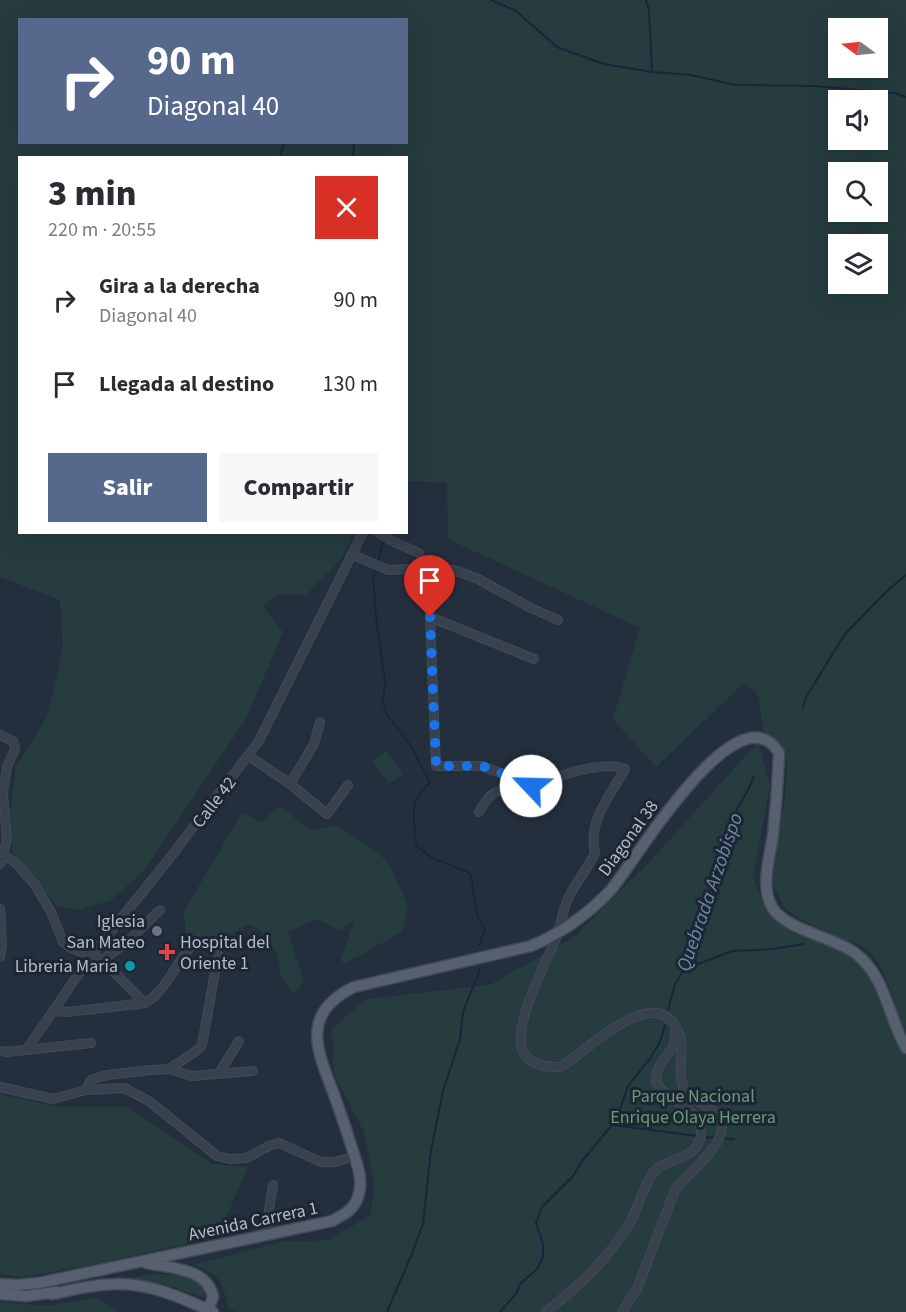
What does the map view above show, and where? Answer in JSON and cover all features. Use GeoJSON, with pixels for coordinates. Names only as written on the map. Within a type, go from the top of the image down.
{"type":"FeatureCollection","features":[{"type":"Feature","properties":{"kind":"main road","name":"Diagonal 38"},"geometry":{"type":"LineString","coordinates":[[355,1156],[318,1054],[316,1042],[317,1029],[322,1015],[330,1003],[339,994],[361,985],[531,946],[558,933],[588,912],[612,888],[659,820],[698,774],[731,746],[747,739],[765,740],[779,753],[767,874],[772,907],[787,920],[855,953],[876,976],[894,1025],[906,1048]]}},
{"type":"Feature","properties":{"kind":"main road","name":"Avenida Carrera 1"},"geometry":{"type":"LineString","coordinates":[[0,1284],[27,1285],[332,1221],[346,1214],[358,1198],[361,1187],[355,1156]]}},
{"type":"Feature","properties":{"kind":"main road"},"geometry":{"type":"LineString","coordinates":[[52,1294],[107,1284],[128,1284],[170,1293],[210,1311],[213,1297],[204,1278],[192,1273],[142,1262]]}},
{"type":"Feature","properties":{"kind":"main road","name":"Avenida Carrera 1"},"geometry":{"type":"LineString","coordinates":[[0,1294],[26,1296],[52,1294],[103,1270]]}},
{"type":"Feature","properties":{"kind":"street","name":"Calle 42"},"geometry":{"type":"LineString","coordinates":[[27,1049],[91,956],[249,756],[266,731],[362,534]]}},
{"type":"Feature","properties":{"kind":"street"},"geometry":{"type":"LineString","coordinates":[[379,534],[419,553]]}},
{"type":"Feature","properties":{"kind":"street"},"geometry":{"type":"LineString","coordinates":[[353,555],[388,570],[428,568],[454,570],[478,579],[558,620]]}},
{"type":"Feature","properties":{"kind":"street"},"geometry":{"type":"LineString","coordinates":[[428,568],[436,766],[482,766],[531,786]]}},
{"type":"Feature","properties":{"kind":"street"},"geometry":{"type":"LineString","coordinates":[[430,617],[534,659]]}},
{"type":"Feature","properties":{"kind":"street"},"geometry":{"type":"LineString","coordinates":[[291,784],[314,744],[320,722]]}},
{"type":"Feature","properties":{"kind":"street"},"geometry":{"type":"LineString","coordinates":[[0,735],[13,741],[15,752],[8,767],[3,793],[7,830],[0,864]]}},
{"type":"Feature","properties":{"kind":"street"},"geometry":{"type":"LineString","coordinates":[[249,756],[291,784],[327,814],[348,785]]}},
{"type":"Feature","properties":{"kind":"street"},"geometry":{"type":"LineString","coordinates":[[479,812],[486,799],[500,789],[531,786],[601,766],[625,769],[608,795],[599,816],[592,843],[595,853],[566,902],[558,933],[536,984],[520,1038],[522,1050],[527,1058],[538,1065],[560,1067],[626,1020],[643,1013],[657,1014],[669,1019],[675,1025],[681,1041],[680,1077],[683,1088],[689,1096],[717,1114],[722,1126],[720,1138],[675,1190],[637,1289],[622,1312]]}},
{"type":"Feature","properties":{"kind":"street"},"geometry":{"type":"LineString","coordinates":[[3,854],[18,864],[35,885],[51,912],[63,942],[71,948],[102,960],[145,1003]]}},
{"type":"Feature","properties":{"kind":"street"},"geometry":{"type":"LineString","coordinates":[[0,910],[2,944],[0,957]]}},
{"type":"Feature","properties":{"kind":"street"},"geometry":{"type":"LineString","coordinates":[[102,960],[125,944],[160,910]]}},
{"type":"Feature","properties":{"kind":"street"},"geometry":{"type":"LineString","coordinates":[[116,926],[125,944]]}},
{"type":"Feature","properties":{"kind":"street"},"geometry":{"type":"LineString","coordinates":[[55,1011],[68,1012],[145,1003],[155,997],[177,962],[189,949]]}},
{"type":"Feature","properties":{"kind":"street"},"geometry":{"type":"LineString","coordinates":[[169,1069],[202,1045],[218,955]]}},
{"type":"Feature","properties":{"kind":"street"},"geometry":{"type":"LineString","coordinates":[[546,1312],[571,1292],[612,1250],[636,1212],[653,1172],[663,1165],[682,1158],[697,1145],[701,1136],[697,1120],[684,1106],[664,1093],[656,1082],[657,1067],[674,1046],[675,1025]]}},
{"type":"Feature","properties":{"kind":"street"},"geometry":{"type":"LineString","coordinates":[[219,1074],[239,1041]]}},
{"type":"Feature","properties":{"kind":"street"},"geometry":{"type":"LineString","coordinates":[[0,1051],[91,1043]]}},
{"type":"Feature","properties":{"kind":"street"},"geometry":{"type":"LineString","coordinates":[[86,1090],[91,1080],[107,1075],[169,1069],[192,1076],[253,1071]]}},
{"type":"Feature","properties":{"kind":"street"},"geometry":{"type":"LineString","coordinates":[[0,1087],[53,1099],[86,1090],[124,1088],[149,1101],[217,1156],[226,1159],[246,1158],[279,1143],[321,1162],[334,1162],[355,1156]]}},
{"type":"Feature","properties":{"kind":"street"},"geometry":{"type":"LineString","coordinates":[[270,1234],[269,1209],[273,1185]]}},
{"type":"Feature","properties":{"kind":"green space"},"geometry":{"type":"Polygon","coordinates":[[[0,0],[906,0],[906,1041],[889,986],[873,955],[857,943],[846,941],[798,918],[785,908],[772,883],[785,797],[787,759],[779,741],[764,733],[758,695],[744,683],[656,767],[613,719],[640,628],[448,539],[447,483],[408,481],[408,156],[18,156],[18,534],[354,534],[341,559],[306,595],[278,594],[263,606],[283,632],[246,719],[143,872],[111,900],[80,910],[57,906],[13,853],[10,815],[16,766],[47,717],[63,649],[60,600],[0,577],[0,0]]]}},
{"type":"Feature","properties":{"kind":"green space","name":"Parque Nacional Enrique Olaya Herrera"},"geometry":{"type":"Polygon","coordinates":[[[758,742],[770,785],[753,878],[767,913],[861,963],[875,982],[906,1050],[906,1312],[237,1312],[229,1309],[219,1280],[209,1272],[193,1265],[281,1242],[331,1240],[371,1214],[374,1181],[363,1130],[334,1074],[332,1029],[366,999],[490,985],[574,937],[652,859],[758,742]]]}},
{"type":"Feature","properties":{"kind":"green space"},"geometry":{"type":"Polygon","coordinates":[[[386,751],[403,774],[389,784],[372,761],[386,751]]]}},
{"type":"Feature","properties":{"kind":"green space"},"geometry":{"type":"Polygon","coordinates":[[[279,806],[312,830],[337,825],[385,859],[393,871],[408,907],[402,932],[344,964],[341,960],[354,921],[339,930],[317,919],[288,932],[304,982],[294,993],[281,977],[277,953],[261,930],[248,924],[213,946],[186,944],[184,911],[242,813],[262,822],[279,806]]]}},
{"type":"Feature","properties":{"kind":"green space"},"geometry":{"type":"Polygon","coordinates":[[[0,1094],[57,1107],[126,1107],[212,1164],[248,1167],[220,1231],[215,1237],[101,1263],[22,1277],[0,1274],[0,1094]]]}},
{"type":"Feature","properties":{"kind":"green space"},"geometry":{"type":"Polygon","coordinates":[[[156,1274],[192,1277],[205,1291],[204,1298],[167,1285],[121,1279],[156,1274]]]}},
{"type":"Feature","properties":{"kind":"green space"},"geometry":{"type":"Polygon","coordinates":[[[98,1297],[118,1312],[0,1312],[0,1302],[46,1306],[98,1297]]]}},
{"type":"Feature","properties":{"kind":"waterway"},"geometry":{"type":"LineString","coordinates":[[491,0],[516,11],[557,47],[604,64],[652,72],[691,75],[735,85],[814,86],[894,93],[906,97]]}},
{"type":"Feature","properties":{"kind":"waterway"},"geometry":{"type":"LineString","coordinates":[[646,0],[649,10],[652,72]]}},
{"type":"Feature","properties":{"kind":"waterway"},"geometry":{"type":"LineString","coordinates":[[280,156],[284,144]]}},
{"type":"Feature","properties":{"kind":"waterway"},"geometry":{"type":"LineString","coordinates":[[353,156],[354,144]]}},
{"type":"Feature","properties":{"kind":"waterway"},"geometry":{"type":"LineString","coordinates":[[378,561],[385,534]]}},
{"type":"Feature","properties":{"kind":"waterway"},"geometry":{"type":"LineString","coordinates":[[376,567],[373,579],[385,680],[383,703],[388,716],[411,746],[430,782],[415,804],[413,818],[416,845],[430,857],[471,875],[477,915],[485,930],[479,945]]}},
{"type":"Feature","properties":{"kind":"waterway"},"geometry":{"type":"LineString","coordinates":[[803,707],[806,697],[845,634],[906,575]]}},
{"type":"Feature","properties":{"kind":"waterway","name":"Quebrada Arzobispo"},"geometry":{"type":"LineString","coordinates":[[668,1010],[675,984],[687,965],[694,923],[706,901],[728,825],[754,776]]}},
{"type":"Feature","properties":{"kind":"waterway"},"geometry":{"type":"LineString","coordinates":[[687,965],[698,964],[732,951],[772,949],[804,944]]}},
{"type":"Feature","properties":{"kind":"waterway"},"geometry":{"type":"LineString","coordinates":[[387,1312],[423,1224],[431,1150],[443,1091],[460,1039],[463,1012],[480,969]]}},
{"type":"Feature","properties":{"kind":"waterway","name":"Quebrada Arzobispo"},"geometry":{"type":"LineString","coordinates":[[500,1312],[516,1294],[520,1284],[537,1269],[543,1257],[543,1244],[536,1223],[542,1207],[573,1176],[582,1161],[612,1125],[628,1086],[651,1057],[660,1042],[665,1025]]}},
{"type":"Feature","properties":{"kind":"waterway"},"geometry":{"type":"LineString","coordinates":[[613,1125],[697,1136]]}},
{"type":"Feature","properties":{"kind":"waterway"},"geometry":{"type":"LineString","coordinates":[[704,1137],[717,1138]]}},
{"type":"Feature","properties":{"kind":"waterway"},"geometry":{"type":"LineString","coordinates":[[722,1138],[734,1139]]}},
{"type":"Feature","properties":{"kind":"place","name":"Iglesia San Mateo"},"geometry":{"type":"Point","coordinates":[157,931]}},
{"type":"Feature","properties":{"kind":"place","name":"Hospital del Oriente 1"},"geometry":{"type":"Point","coordinates":[167,952]}},
{"type":"Feature","properties":{"kind":"place","name":"Libreria Maria"},"geometry":{"type":"Point","coordinates":[130,966]}},
{"type":"Feature","properties":{"kind":"route"},"geometry":{"type":"LineString","coordinates":[[430,617],[436,766],[482,766],[531,786]]}}]}
